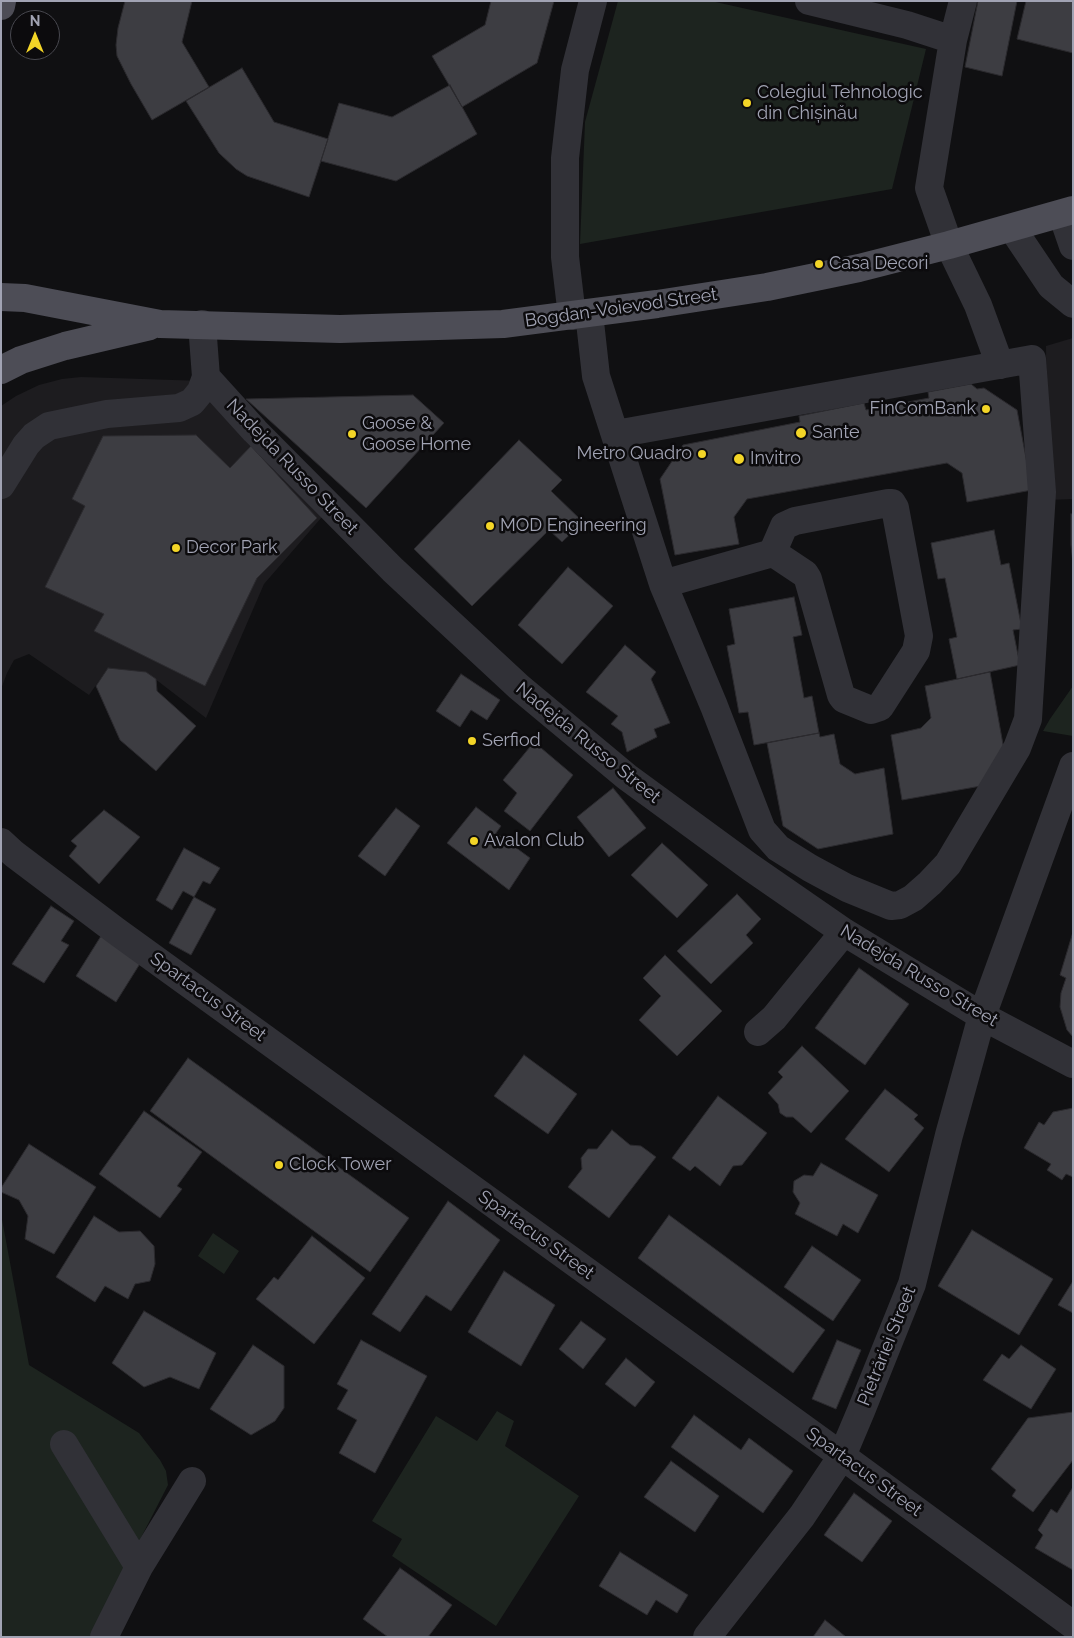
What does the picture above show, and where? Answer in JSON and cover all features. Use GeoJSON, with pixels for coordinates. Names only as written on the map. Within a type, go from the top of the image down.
{"type":"FeatureCollection","features":[{"type":"Feature","properties":{"kind":"main road"},"geometry":{"type":"LineString","coordinates":[[1,6],[2,1]]}},
{"type":"Feature","properties":{"kind":"main road","name":"Bogdan-Voievod Street"},"geometry":{"type":"LineString","coordinates":[[9,294],[160,324],[340,329],[504,324],[581,315],[767,288],[859,268],[1067,212]]}},
{"type":"Feature","properties":{"kind":"main road","name":"Bogdan-Voievod Street"},"geometry":{"type":"LineString","coordinates":[[1,370],[21,360],[65,346],[160,324]]}},
{"type":"Feature","properties":{"kind":"street"},"geometry":{"type":"LineString","coordinates":[[593,1],[575,70],[565,158],[565,257],[596,376],[663,584],[714,706],[762,830],[778,848],[847,888],[891,906],[900,905],[913,898],[948,864],[1016,748],[1028,719],[1042,492],[1032,359],[616,434]]}},
{"type":"Feature","properties":{"kind":"street"},"geometry":{"type":"LineString","coordinates":[[809,1],[907,25],[953,40]]}},
{"type":"Feature","properties":{"kind":"street"},"geometry":{"type":"LineString","coordinates":[[963,1],[953,40],[929,188],[949,245],[978,305],[1000,365]]}},
{"type":"Feature","properties":{"kind":"street"},"geometry":{"type":"LineString","coordinates":[[1067,212],[1073,246]]}},
{"type":"Feature","properties":{"kind":"street"},"geometry":{"type":"LineString","coordinates":[[1012,228],[1051,286],[1073,304]]}},
{"type":"Feature","properties":{"kind":"street"},"geometry":{"type":"LineString","coordinates":[[1,485],[30,440],[49,426],[107,414],[178,408],[192,402],[201,390],[206,377],[202,324]]}},
{"type":"Feature","properties":{"kind":"street","name":"Nadejda Russo Street"},"geometry":{"type":"LineString","coordinates":[[206,377],[255,431],[392,570],[501,671],[627,777],[750,867],[844,932],[982,1016],[1073,1064]]}},
{"type":"Feature","properties":{"kind":"street"},"geometry":{"type":"LineString","coordinates":[[663,584],[769,554],[772,552],[784,526],[795,521],[888,503],[894,506],[918,636],[916,651],[880,707],[871,710],[844,699],[841,695],[808,579],[805,574],[772,552]]}},
{"type":"Feature","properties":{"kind":"street","name":"Pietrăriei Street"},"geometry":{"type":"LineString","coordinates":[[707,1637],[802,1516],[842,1456],[912,1284],[949,1135],[982,1016],[1073,766]]}},
{"type":"Feature","properties":{"kind":"street","name":"Spartacus Street"},"geometry":{"type":"LineString","coordinates":[[1,842],[14,854],[116,931],[1073,1625]]}},
{"type":"Feature","properties":{"kind":"street"},"geometry":{"type":"LineString","coordinates":[[758,1032],[774,1018],[844,932]]}},
{"type":"Feature","properties":{"kind":"street"},"geometry":{"type":"LineString","coordinates":[[64,1444],[139,1567]]}},
{"type":"Feature","properties":{"kind":"street"},"geometry":{"type":"LineString","coordinates":[[104,1637],[139,1567],[192,1481]]}},
{"type":"Feature","properties":{"kind":"shaded area","name":"Colegiul Tehnologic din Chișinău"},"geometry":{"type":"Polygon","coordinates":[[[618,1],[711,1],[926,49],[892,189],[580,244],[585,122],[618,1]]]}},
{"type":"Feature","properties":{"kind":"shaded area"},"geometry":{"type":"Polygon","coordinates":[[[1073,338],[1073,499],[1047,500],[1046,346],[1073,338]]]}},
{"type":"Feature","properties":{"kind":"shaded area","name":"Decor Park"},"geometry":{"type":"Polygon","coordinates":[[[81,377],[204,381],[322,517],[264,584],[206,718],[146,672],[108,668],[89,695],[29,654],[14,660],[1,689],[1,406],[39,385],[62,379],[81,377]]]}},
{"type":"Feature","properties":{"kind":"shaded area"},"geometry":{"type":"Polygon","coordinates":[[[1073,686],[1073,736],[1043,731],[1050,719],[1073,686]]]}},
{"type":"Feature","properties":{"kind":"shaded area"},"geometry":{"type":"Polygon","coordinates":[[[1,1214],[29,1365],[139,1433],[166,1471],[168,1485],[90,1637],[1,1637],[1,1214]]]}},
{"type":"Feature","properties":{"kind":"shaded area"},"geometry":{"type":"Polygon","coordinates":[[[213,1233],[239,1251],[224,1274],[198,1256],[213,1233]]]}},
{"type":"Feature","properties":{"kind":"shaded area"},"geometry":{"type":"Polygon","coordinates":[[[497,1411],[514,1421],[505,1446],[579,1496],[496,1626],[392,1556],[402,1539],[372,1521],[436,1416],[477,1441],[497,1411]]]}},
{"type":"Feature","properties":{"kind":"building"},"geometry":{"type":"Polygon","coordinates":[[[125,1],[192,1],[182,42],[209,87],[152,120],[117,56],[118,28],[125,1]]]}},
{"type":"Feature","properties":{"kind":"building"},"geometry":{"type":"Polygon","coordinates":[[[491,1],[554,1],[537,63],[462,107],[432,56],[485,25],[491,1]]]}},
{"type":"Feature","properties":{"kind":"building"},"geometry":{"type":"Polygon","coordinates":[[[978,1],[1017,1],[1002,76],[965,67],[978,1]]]}},
{"type":"Feature","properties":{"kind":"building"},"geometry":{"type":"Polygon","coordinates":[[[1026,1],[1073,1],[1073,53],[1017,39],[1026,1]]]}},
{"type":"Feature","properties":{"kind":"building"},"geometry":{"type":"Polygon","coordinates":[[[242,68],[274,122],[328,139],[309,197],[247,176],[236,169],[219,153],[186,101],[242,68]]]}},
{"type":"Feature","properties":{"kind":"building"},"geometry":{"type":"Polygon","coordinates":[[[450,85],[477,134],[396,181],[321,161],[339,103],[392,117],[450,85]]]}},
{"type":"Feature","properties":{"kind":"building"},"geometry":{"type":"Polygon","coordinates":[[[971,384],[977,389],[984,388],[1017,410],[1032,490],[967,502],[962,473],[947,463],[747,499],[734,517],[739,544],[675,555],[660,479],[683,445],[800,422],[799,416],[864,403],[866,410],[929,398],[928,392],[971,384]]]}},
{"type":"Feature","properties":{"kind":"building"},"geometry":{"type":"Polygon","coordinates":[[[413,395],[444,423],[366,508],[246,399],[413,395]]]}},
{"type":"Feature","properties":{"kind":"building","name":"Decor Park"},"geometry":{"type":"Polygon","coordinates":[[[196,435],[230,468],[251,446],[317,518],[257,578],[205,686],[94,631],[104,614],[45,587],[85,506],[72,499],[103,436],[196,435]]]}},
{"type":"Feature","properties":{"kind":"building"},"geometry":{"type":"Polygon","coordinates":[[[519,440],[562,480],[551,491],[583,522],[562,542],[549,530],[472,606],[414,549],[519,440]]]}},
{"type":"Feature","properties":{"kind":"building"},"geometry":{"type":"Polygon","coordinates":[[[1071,514],[1073,514],[1073,564],[1071,545],[1071,514]]]}},
{"type":"Feature","properties":{"kind":"building"},"geometry":{"type":"Polygon","coordinates":[[[994,530],[1001,565],[1009,563],[1022,629],[1013,630],[1020,665],[957,679],[949,639],[957,637],[945,578],[938,579],[931,543],[994,530]]]}},
{"type":"Feature","properties":{"kind":"building"},"geometry":{"type":"Polygon","coordinates":[[[568,567],[613,606],[562,664],[518,625],[568,567]]]}},
{"type":"Feature","properties":{"kind":"building"},"geometry":{"type":"Polygon","coordinates":[[[794,597],[802,635],[793,637],[804,698],[812,696],[819,733],[754,745],[748,712],[739,713],[727,646],[735,644],[729,609],[794,597]]]}},
{"type":"Feature","properties":{"kind":"building"},"geometry":{"type":"Polygon","coordinates":[[[625,645],[656,672],[651,679],[670,723],[654,729],[657,737],[627,752],[622,732],[611,724],[618,716],[586,692],[625,645]]]}},
{"type":"Feature","properties":{"kind":"building"},"geometry":{"type":"Polygon","coordinates":[[[108,668],[146,672],[156,679],[157,691],[196,726],[156,771],[120,740],[96,686],[108,668]]]}},
{"type":"Feature","properties":{"kind":"building"},"geometry":{"type":"Polygon","coordinates":[[[990,672],[1004,750],[981,786],[902,800],[891,735],[921,728],[931,718],[925,686],[990,672]]]}},
{"type":"Feature","properties":{"kind":"building"},"geometry":{"type":"Polygon","coordinates":[[[461,674],[500,700],[487,720],[471,710],[460,727],[436,711],[461,674]]]}},
{"type":"Feature","properties":{"kind":"building"},"geometry":{"type":"Polygon","coordinates":[[[819,733],[820,737],[834,734],[840,764],[855,774],[884,768],[893,834],[818,849],[783,826],[767,743],[819,733]]]}},
{"type":"Feature","properties":{"kind":"building"},"geometry":{"type":"Polygon","coordinates":[[[534,742],[573,775],[530,831],[504,811],[517,793],[503,780],[534,742]]]}},
{"type":"Feature","properties":{"kind":"building"},"geometry":{"type":"Polygon","coordinates":[[[613,788],[646,828],[609,857],[577,817],[613,788]]]}},
{"type":"Feature","properties":{"kind":"building"},"geometry":{"type":"Polygon","coordinates":[[[476,807],[501,826],[496,833],[530,858],[509,890],[447,843],[476,807]]]}},
{"type":"Feature","properties":{"kind":"building"},"geometry":{"type":"Polygon","coordinates":[[[396,808],[420,826],[385,876],[358,856],[396,808]]]}},
{"type":"Feature","properties":{"kind":"building"},"geometry":{"type":"Polygon","coordinates":[[[104,810],[140,837],[99,884],[69,856],[77,846],[71,841],[104,810]]]}},
{"type":"Feature","properties":{"kind":"building"},"geometry":{"type":"Polygon","coordinates":[[[662,843],[708,885],[677,918],[631,875],[662,843]]]}},
{"type":"Feature","properties":{"kind":"building"},"geometry":{"type":"Polygon","coordinates":[[[184,848],[220,868],[210,884],[203,881],[194,897],[183,891],[172,910],[156,900],[184,848]]]}},
{"type":"Feature","properties":{"kind":"building"},"geometry":{"type":"Polygon","coordinates":[[[737,894],[761,919],[746,935],[753,943],[711,984],[677,951],[737,894]]]}},
{"type":"Feature","properties":{"kind":"building"},"geometry":{"type":"Polygon","coordinates":[[[194,897],[216,909],[191,955],[169,943],[194,897]]]}},
{"type":"Feature","properties":{"kind":"building"},"geometry":{"type":"Polygon","coordinates":[[[51,906],[74,921],[61,941],[69,945],[44,983],[12,964],[51,906]]]}},
{"type":"Feature","properties":{"kind":"building"},"geometry":{"type":"Polygon","coordinates":[[[1073,932],[1073,1037],[1067,1030],[1060,1007],[1061,993],[1066,978],[1060,975],[1073,932]]]}},
{"type":"Feature","properties":{"kind":"building"},"geometry":{"type":"Polygon","coordinates":[[[101,936],[141,962],[116,1002],[76,976],[101,936]]]}},
{"type":"Feature","properties":{"kind":"building"},"geometry":{"type":"Polygon","coordinates":[[[665,955],[722,1011],[677,1056],[639,1020],[661,996],[643,978],[665,955]]]}},
{"type":"Feature","properties":{"kind":"building"},"geometry":{"type":"Polygon","coordinates":[[[859,968],[909,1004],[865,1065],[815,1028],[859,968]]]}},
{"type":"Feature","properties":{"kind":"building"},"geometry":{"type":"Polygon","coordinates":[[[802,1046],[849,1091],[811,1133],[793,1117],[786,1117],[780,1113],[778,1104],[768,1093],[783,1077],[778,1072],[802,1046]]]}},
{"type":"Feature","properties":{"kind":"building"},"geometry":{"type":"Polygon","coordinates":[[[524,1055],[577,1094],[548,1134],[494,1096],[524,1055]]]}},
{"type":"Feature","properties":{"kind":"building","name":"Clock Tower"},"geometry":{"type":"Polygon","coordinates":[[[188,1058],[409,1218],[370,1272],[150,1111],[188,1058]]]}},
{"type":"Feature","properties":{"kind":"building"},"geometry":{"type":"Polygon","coordinates":[[[885,1089],[918,1115],[914,1119],[924,1128],[889,1172],[845,1139],[885,1089]]]}},
{"type":"Feature","properties":{"kind":"building"},"geometry":{"type":"Polygon","coordinates":[[[718,1096],[767,1133],[742,1165],[733,1166],[720,1186],[695,1166],[690,1171],[672,1158],[718,1096]]]}},
{"type":"Feature","properties":{"kind":"building"},"geometry":{"type":"Polygon","coordinates":[[[1073,1108],[1073,1177],[1066,1174],[1062,1180],[1047,1170],[1051,1164],[1024,1148],[1039,1122],[1044,1125],[1053,1112],[1073,1108]]]}},
{"type":"Feature","properties":{"kind":"building"},"geometry":{"type":"Polygon","coordinates":[[[144,1111],[202,1152],[177,1186],[182,1189],[160,1218],[99,1174],[144,1111]]]}},
{"type":"Feature","properties":{"kind":"building"},"geometry":{"type":"Polygon","coordinates":[[[612,1130],[630,1145],[641,1146],[656,1157],[609,1218],[568,1187],[582,1169],[581,1158],[588,1149],[597,1149],[612,1130]]]}},
{"type":"Feature","properties":{"kind":"building"},"geometry":{"type":"Polygon","coordinates":[[[29,1144],[96,1187],[54,1254],[25,1239],[28,1216],[19,1200],[1,1192],[1,1188],[29,1144]]]}},
{"type":"Feature","properties":{"kind":"building"},"geometry":{"type":"Polygon","coordinates":[[[821,1163],[878,1195],[858,1233],[843,1224],[837,1236],[795,1214],[800,1203],[793,1192],[794,1181],[804,1175],[813,1176],[821,1163]]]}},
{"type":"Feature","properties":{"kind":"building"},"geometry":{"type":"Polygon","coordinates":[[[448,1201],[500,1240],[451,1311],[426,1295],[400,1332],[372,1314],[448,1201]]]}},
{"type":"Feature","properties":{"kind":"building"},"geometry":{"type":"Polygon","coordinates":[[[669,1215],[825,1330],[793,1373],[638,1258],[669,1215]]]}},
{"type":"Feature","properties":{"kind":"building"},"geometry":{"type":"Polygon","coordinates":[[[94,1216],[119,1232],[140,1231],[154,1246],[155,1264],[150,1281],[135,1284],[128,1299],[105,1286],[95,1302],[56,1277],[94,1216]]]}},
{"type":"Feature","properties":{"kind":"building"},"geometry":{"type":"Polygon","coordinates":[[[972,1230],[1053,1279],[1019,1335],[938,1286],[972,1230]]]}},
{"type":"Feature","properties":{"kind":"building"},"geometry":{"type":"Polygon","coordinates":[[[312,1236],[365,1278],[314,1344],[256,1299],[274,1277],[278,1280],[312,1236]]]}},
{"type":"Feature","properties":{"kind":"building"},"geometry":{"type":"Polygon","coordinates":[[[812,1246],[861,1280],[833,1321],[784,1287],[812,1246]]]}},
{"type":"Feature","properties":{"kind":"building"},"geometry":{"type":"Polygon","coordinates":[[[504,1271],[555,1305],[521,1366],[468,1332],[504,1271]]]}},
{"type":"Feature","properties":{"kind":"building"},"geometry":{"type":"Polygon","coordinates":[[[1073,1281],[1073,1313],[1058,1305],[1073,1281]]]}},
{"type":"Feature","properties":{"kind":"building"},"geometry":{"type":"Polygon","coordinates":[[[144,1311],[216,1353],[199,1389],[170,1377],[144,1387],[112,1363],[144,1311]]]}},
{"type":"Feature","properties":{"kind":"building"},"geometry":{"type":"Polygon","coordinates":[[[581,1321],[606,1339],[583,1369],[559,1349],[581,1321]]]}},
{"type":"Feature","properties":{"kind":"building"},"geometry":{"type":"Polygon","coordinates":[[[361,1340],[427,1376],[375,1473],[339,1453],[357,1420],[337,1409],[348,1390],[337,1384],[361,1340]]]}},
{"type":"Feature","properties":{"kind":"building"},"geometry":{"type":"Polygon","coordinates":[[[837,1340],[861,1350],[836,1409],[812,1399],[837,1340]]]}},
{"type":"Feature","properties":{"kind":"building"},"geometry":{"type":"Polygon","coordinates":[[[253,1345],[284,1366],[284,1408],[275,1421],[251,1435],[210,1409],[253,1345]]]}},
{"type":"Feature","properties":{"kind":"building"},"geometry":{"type":"Polygon","coordinates":[[[1021,1345],[1056,1369],[1031,1409],[983,1380],[1002,1354],[1009,1359],[1021,1345]]]}},
{"type":"Feature","properties":{"kind":"building"},"geometry":{"type":"Polygon","coordinates":[[[626,1358],[655,1382],[635,1407],[605,1384],[626,1358]]]}},
{"type":"Feature","properties":{"kind":"building"},"geometry":{"type":"Polygon","coordinates":[[[1073,1412],[1073,1460],[1033,1512],[1012,1496],[1016,1490],[991,1469],[1028,1418],[1073,1412]]]}},
{"type":"Feature","properties":{"kind":"building"},"geometry":{"type":"Polygon","coordinates":[[[694,1415],[741,1450],[749,1438],[793,1471],[763,1513],[671,1447],[694,1415]]]}},
{"type":"Feature","properties":{"kind":"building"},"geometry":{"type":"Polygon","coordinates":[[[671,1461],[719,1496],[695,1532],[644,1497],[671,1461]]]}},
{"type":"Feature","properties":{"kind":"building"},"geometry":{"type":"Polygon","coordinates":[[[1073,1487],[1073,1570],[1035,1548],[1043,1535],[1038,1530],[1051,1509],[1057,1513],[1073,1487]]]}},
{"type":"Feature","properties":{"kind":"building"},"geometry":{"type":"Polygon","coordinates":[[[854,1493],[892,1521],[862,1562],[824,1535],[854,1493]]]}},
{"type":"Feature","properties":{"kind":"building"},"geometry":{"type":"Polygon","coordinates":[[[620,1552],[688,1595],[677,1613],[656,1600],[647,1615],[599,1586],[620,1552]]]}},
{"type":"Feature","properties":{"kind":"building"},"geometry":{"type":"Polygon","coordinates":[[[400,1568],[452,1605],[428,1637],[388,1637],[363,1619],[400,1568]]]}},
{"type":"Feature","properties":{"kind":"building"},"geometry":{"type":"Polygon","coordinates":[[[825,1620],[846,1637],[813,1637],[825,1620]]]}},
{"type":"Feature","properties":{"kind":"place","name":"Colegiul Tehnologic din Chișinău"},"geometry":{"type":"Point","coordinates":[747,103]}},
{"type":"Feature","properties":{"kind":"place","name":"Casa Decori"},"geometry":{"type":"Point","coordinates":[819,264]}},
{"type":"Feature","properties":{"kind":"place","name":"FinComBank"},"geometry":{"type":"Point","coordinates":[986,409]}},
{"type":"Feature","properties":{"kind":"place","name":"Sante"},"geometry":{"type":"Point","coordinates":[801,433]}},
{"type":"Feature","properties":{"kind":"place","name":"Goose & Goose Home"},"geometry":{"type":"Point","coordinates":[352,434]}},
{"type":"Feature","properties":{"kind":"place","name":"Metro Quadro"},"geometry":{"type":"Point","coordinates":[702,454]}},
{"type":"Feature","properties":{"kind":"place","name":"Invitro"},"geometry":{"type":"Point","coordinates":[739,459]}},
{"type":"Feature","properties":{"kind":"place","name":"MOD Engineering"},"geometry":{"type":"Point","coordinates":[490,526]}},
{"type":"Feature","properties":{"kind":"place","name":"Decor Park"},"geometry":{"type":"Point","coordinates":[176,548]}},
{"type":"Feature","properties":{"kind":"place","name":"Serfiod"},"geometry":{"type":"Point","coordinates":[472,741]}},
{"type":"Feature","properties":{"kind":"place","name":"Avalon Club"},"geometry":{"type":"Point","coordinates":[474,841]}},
{"type":"Feature","properties":{"kind":"place","name":"Clock Tower"},"geometry":{"type":"Point","coordinates":[279,1165]}}]}
